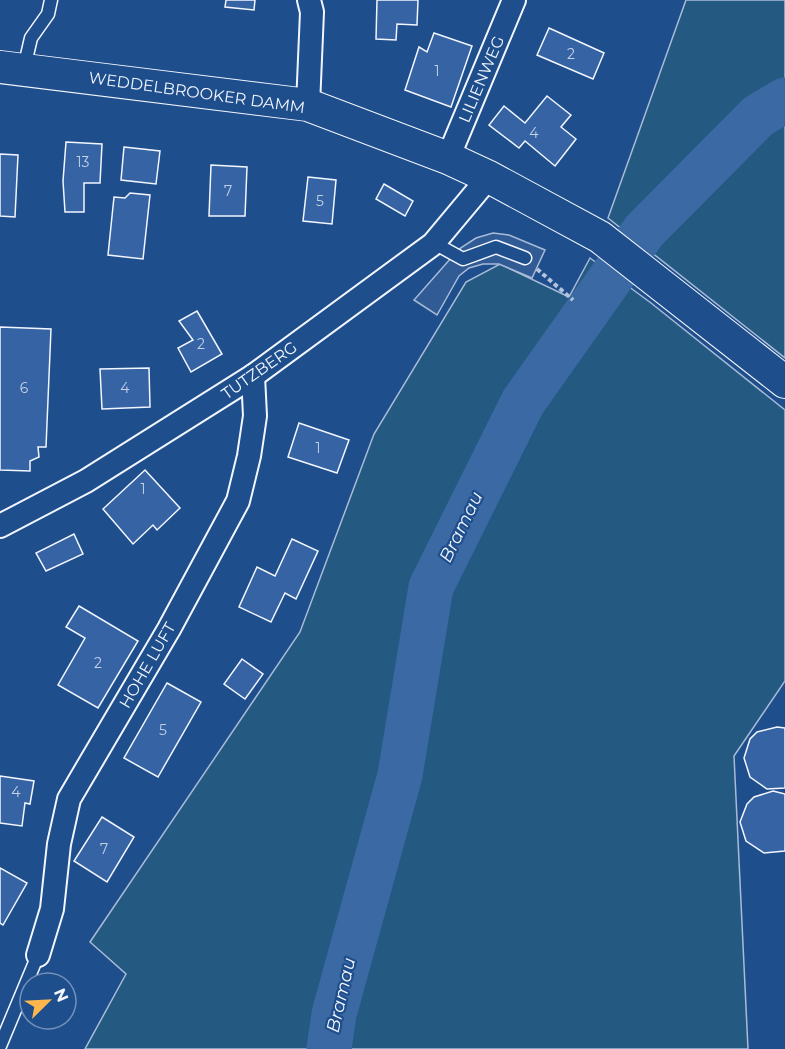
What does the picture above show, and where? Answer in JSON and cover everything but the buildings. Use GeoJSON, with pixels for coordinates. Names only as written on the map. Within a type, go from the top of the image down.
{"type":"FeatureCollection","features":[{"type":"Feature","properties":{"kind":"street"},"geometry":{"type":"LineString","coordinates":[[308,105],[312,12],[309,0]]}},
{"type":"Feature","properties":{"kind":"street","name":"LILIENWEG"},"geometry":{"type":"LineString","coordinates":[[448,158],[514,0]]}},
{"type":"Feature","properties":{"kind":"street","name":"WEDDELBROOKER DAMM"},"geometry":{"type":"LineString","coordinates":[[12,68],[308,105],[448,158],[489,177],[600,237],[785,381]]}},
{"type":"Feature","properties":{"kind":"street","name":"TUTZBERG"},"geometry":{"type":"LineString","coordinates":[[0,526],[86,482],[253,376],[434,243],[489,177]]}},
{"type":"Feature","properties":{"kind":"street","name":"HOHE LUFT"},"geometry":{"type":"LineString","coordinates":[[38,955],[52,909],[58,844],[69,799],[169,628],[238,501],[255,416],[253,376]]}},
{"type":"Feature","properties":{"kind":"lane"},"geometry":{"type":"LineString","coordinates":[[12,68],[48,14],[51,0]]}},
{"type":"Feature","properties":{"kind":"lane"},"geometry":{"type":"LineString","coordinates":[[434,243],[464,259],[496,247],[525,258]]}},
{"type":"Feature","properties":{"kind":"lane"},"geometry":{"type":"LineString","coordinates":[[0,1046],[38,955]]}},
{"type":"Feature","properties":{"kind":"path"},"geometry":{"type":"LineString","coordinates":[[525,258],[573,300]]}},
{"type":"Feature","properties":{"kind":"shaded area"},"geometry":{"type":"Polygon","coordinates":[[[686,0],[785,0],[785,358],[608,218],[686,0]]]}},
{"type":"Feature","properties":{"kind":"shaded area"},"geometry":{"type":"Polygon","coordinates":[[[493,233],[509,235],[545,250],[532,278],[499,264],[483,264],[469,268],[459,276],[437,315],[414,300],[459,249],[476,238],[493,233]]]}},
{"type":"Feature","properties":{"kind":"shaded area"},"geometry":{"type":"Polygon","coordinates":[[[590,258],[651,303],[785,410],[785,681],[734,756],[748,1049],[85,1049],[126,974],[90,942],[300,632],[374,434],[466,282],[500,264],[569,297],[590,258]]]}},
{"type":"Feature","properties":{"kind":"waterway","name":"Bramau"},"geometry":{"type":"LineString","coordinates":[[329,1049],[334,1014],[400,775],[431,587],[523,402],[644,231],[758,116],[785,100]]}}]}
